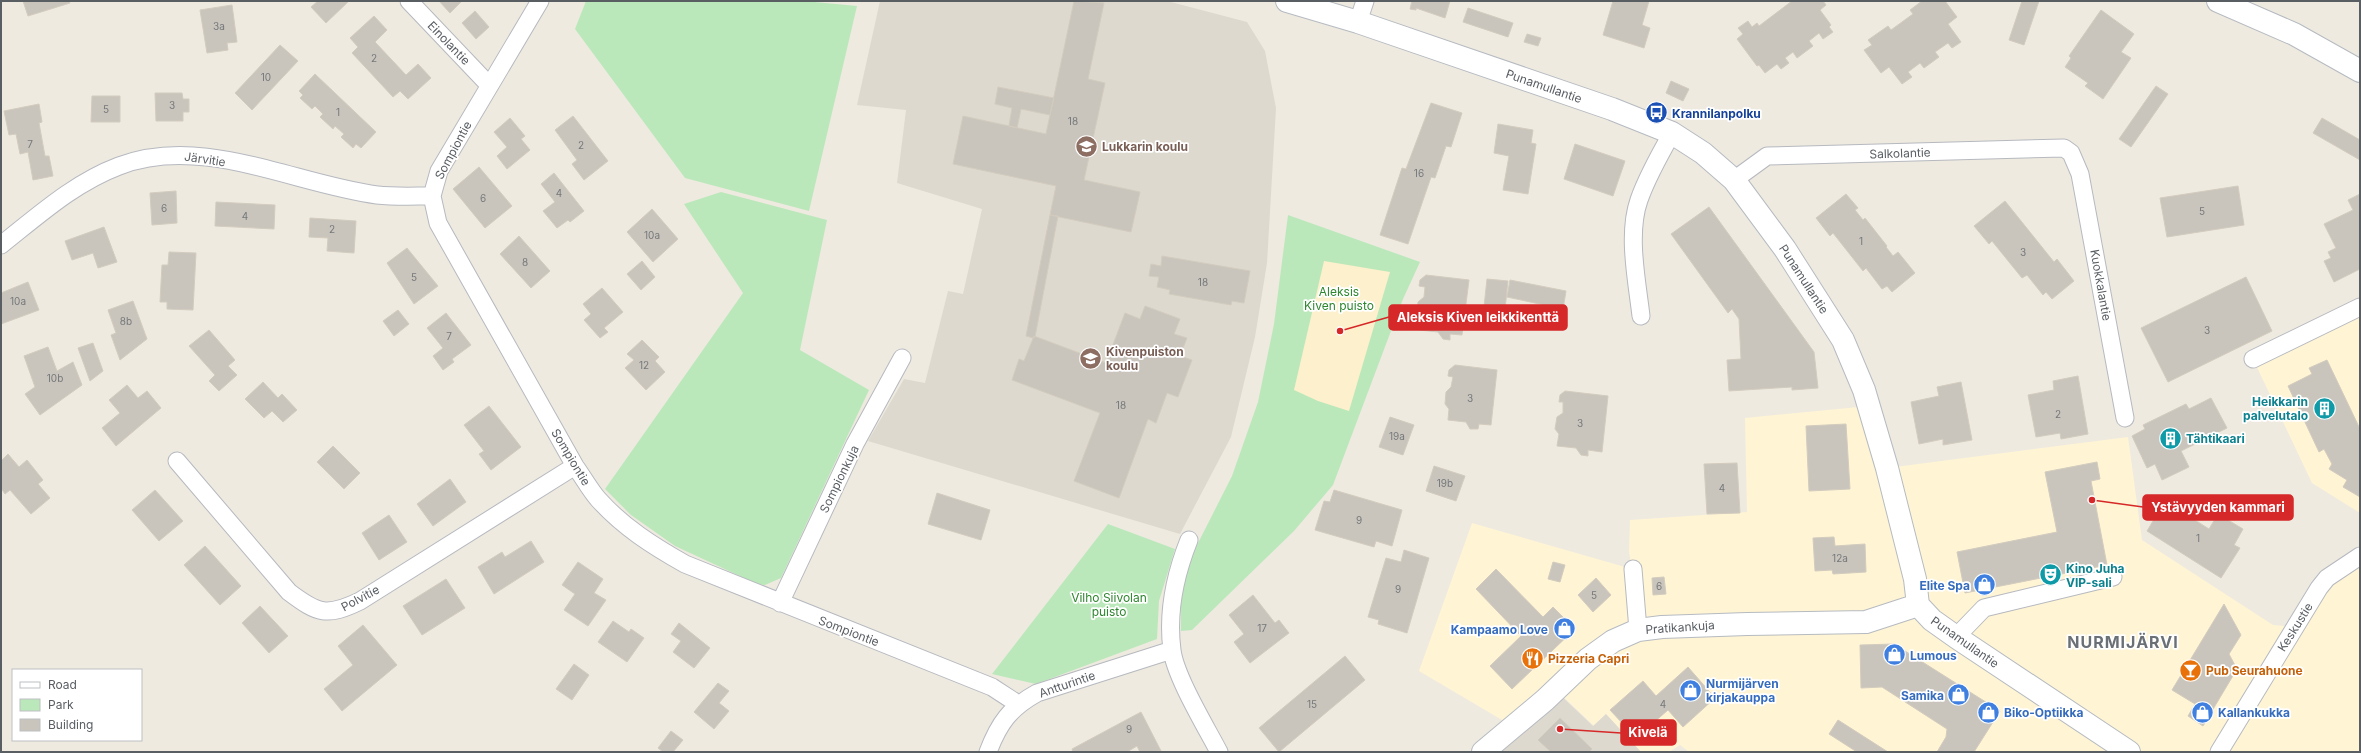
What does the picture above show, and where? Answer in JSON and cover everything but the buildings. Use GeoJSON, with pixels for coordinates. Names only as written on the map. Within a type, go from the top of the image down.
{"type":"FeatureCollection","features":[{"type":"Feature","properties":{"kind":"street","name":"Einolantie"},"geometry":{"type":"LineString","coordinates":[[409,1],[489,85]]}},
{"type":"Feature","properties":{"kind":"street","name":"Sompiontie"},"geometry":{"type":"LineString","coordinates":[[540,1],[439,171],[432,196],[438,224],[575,466],[597,498],[615,517],[655,547],[685,564],[992,687],[1018,704]]}},
{"type":"Feature","properties":{"kind":"street","name":"Punamullantie"},"geometry":{"type":"LineString","coordinates":[[1287,1],[1358,22],[1612,109],[1672,133],[1703,154],[1734,180],[1785,249],[1843,340],[1864,390],[1887,468],[1913,572],[1918,605],[1932,620],[1956,637],[2129,752]]}},
{"type":"Feature","properties":{"kind":"street"},"geometry":{"type":"LineString","coordinates":[[1358,22],[1365,1]]}},
{"type":"Feature","properties":{"kind":"street"},"geometry":{"type":"LineString","coordinates":[[2218,1],[2294,34],[2360,71]]}},
{"type":"Feature","properties":{"kind":"street"},"geometry":{"type":"LineString","coordinates":[[2249,1],[2294,34]]}},
{"type":"Feature","properties":{"kind":"street"},"geometry":{"type":"LineString","coordinates":[[1641,316],[1634,261],[1634,235],[1638,200],[1672,133]]}},
{"type":"Feature","properties":{"kind":"street","name":"Salkolantie"},"geometry":{"type":"LineString","coordinates":[[1734,180],[1767,156],[2064,148],[2071,153]]}},
{"type":"Feature","properties":{"kind":"street","name":"Kuokkalantie"},"geometry":{"type":"LineString","coordinates":[[2071,153],[2080,174],[2125,418]]}},
{"type":"Feature","properties":{"kind":"street","name":"Järvitie"},"geometry":{"type":"LineString","coordinates":[[1,245],[62,196],[90,179],[120,165],[168,155],[204,156],[378,195],[432,196]]}},
{"type":"Feature","properties":{"kind":"street"},"geometry":{"type":"LineString","coordinates":[[2253,358],[2360,307]]}},
{"type":"Feature","properties":{"kind":"street","name":"Sompionkuja"},"geometry":{"type":"LineString","coordinates":[[780,603],[855,444],[902,358]]}},
{"type":"Feature","properties":{"kind":"street","name":"Polvitie"},"geometry":{"type":"LineString","coordinates":[[176,461],[289,592],[305,604],[320,611],[340,611],[360,601],[575,466]]}},
{"type":"Feature","properties":{"kind":"street"},"geometry":{"type":"LineString","coordinates":[[1189,540],[1172,592],[1172,650],[1183,681],[1219,752]]}},
{"type":"Feature","properties":{"kind":"street","name":"Keskustie"},"geometry":{"type":"LineString","coordinates":[[2219,752],[2319,588],[2327,578],[2360,556]]}},
{"type":"Feature","properties":{"kind":"street"},"geometry":{"type":"LineString","coordinates":[[1633,569],[1638,630]]}},
{"type":"Feature","properties":{"kind":"street"},"geometry":{"type":"LineString","coordinates":[[1956,637],[1984,608],[2114,578]]}},
{"type":"Feature","properties":{"kind":"street","name":"Pratikankuja"},"geometry":{"type":"LineString","coordinates":[[1483,752],[1545,700],[1588,659],[1613,641],[1638,630],[1662,627],[1747,624],[1866,622],[1918,605]]}},
{"type":"Feature","properties":{"kind":"street","name":"Antturintie"},"geometry":{"type":"LineString","coordinates":[[988,752],[996,731],[1018,704],[1037,693],[1172,650]]}},
{"type":"Feature","properties":{"kind":"shaded area"},"geometry":{"type":"Polygon","coordinates":[[[880,1],[1167,1],[1247,22],[1265,51],[1276,108],[1267,263],[1255,337],[1231,437],[1180,534],[868,441],[904,379],[925,383],[948,291],[963,294],[982,209],[897,183],[906,110],[857,105],[880,1]]]}},
{"type":"Feature","properties":{"kind":"shaded area"},"geometry":{"type":"Polygon","coordinates":[[[2360,307],[2360,513],[2312,483],[2253,359],[2360,307]]]}},
{"type":"Feature","properties":{"kind":"shaded area"},"geometry":{"type":"Polygon","coordinates":[[[1869,406],[1887,468],[2128,437],[2142,540],[2273,625],[2296,627],[2319,588],[2360,556],[2360,752],[1689,752],[1680,745],[1669,752],[1641,752],[1606,714],[1594,726],[1556,690],[1510,729],[1502,720],[1419,671],[1472,523],[1632,569],[1629,552],[1630,520],[1747,512],[1745,418],[1869,406]]]}},
{"type":"Feature","properties":{"kind":"shaded area"},"geometry":{"type":"Polygon","coordinates":[[[1555,690],[1593,726],[1606,714],[1641,752],[1483,752],[1555,690]]]}},
{"type":"Feature","properties":{"kind":"green space"},"geometry":{"type":"Polygon","coordinates":[[[586,1],[804,1],[857,6],[809,211],[685,178],[575,29],[586,1]]]}},
{"type":"Feature","properties":{"kind":"green space"},"geometry":{"type":"Polygon","coordinates":[[[721,192],[827,220],[800,350],[869,390],[781,578],[765,585],[757,584],[675,546],[631,515],[605,489],[743,293],[684,204],[721,192]]]}},
{"type":"Feature","properties":{"kind":"green space","name":"Aleksis Kiven puisto"},"geometry":{"type":"Polygon","coordinates":[[[1288,215],[1420,262],[1403,299],[1333,485],[1294,531],[1192,630],[1181,631],[1181,604],[1185,577],[1193,553],[1232,476],[1258,402],[1274,324],[1288,215]]]}},
{"type":"Feature","properties":{"kind":"green space","name":"Vilho Siivolan puisto"},"geometry":{"type":"Polygon","coordinates":[[[1108,524],[1175,549],[1159,601],[1157,639],[1036,684],[992,674],[1108,524]]]}},
{"type":"Feature","properties":{"kind":"sand"},"geometry":{"type":"Polygon","coordinates":[[[1324,261],[1390,272],[1349,411],[1318,401],[1294,390],[1324,261]]]}},
{"type":"Feature","properties":{"kind":"place","name":"Krannilanpolku"},"geometry":{"type":"Point","coordinates":[1657,113]}},
{"type":"Feature","properties":{"kind":"place","name":"Lukkarin koulu"},"geometry":{"type":"Point","coordinates":[1087,146]}},
{"type":"Feature","properties":{"kind":"place","name":"Aleksis Kiven leikkikenttä"},"geometry":{"type":"Point","coordinates":[1340,331]}},
{"type":"Feature","properties":{"kind":"place","name":"Kivenpuiston koulu"},"geometry":{"type":"Point","coordinates":[1091,358]}},
{"type":"Feature","properties":{"kind":"place","name":"Heikkarin palvelutalo"},"geometry":{"type":"Point","coordinates":[2324,408]}},
{"type":"Feature","properties":{"kind":"place","name":"Tähtikaari"},"geometry":{"type":"Point","coordinates":[2170,438]}},
{"type":"Feature","properties":{"kind":"place","name":"Ystävyyden kammari"},"geometry":{"type":"Point","coordinates":[2092,500]}},
{"type":"Feature","properties":{"kind":"place","name":"Kino Juha VIP-sali"},"geometry":{"type":"Point","coordinates":[2050,575]}},
{"type":"Feature","properties":{"kind":"place","name":"Elite Spa"},"geometry":{"type":"Point","coordinates":[1985,585]}},
{"type":"Feature","properties":{"kind":"place","name":"Kampaamo Love"},"geometry":{"type":"Point","coordinates":[1564,629]}},
{"type":"Feature","properties":{"kind":"place","name":"Lumous"},"geometry":{"type":"Point","coordinates":[1894,655]}},
{"type":"Feature","properties":{"kind":"place","name":"Pizzeria Capri"},"geometry":{"type":"Point","coordinates":[1532,658]}},
{"type":"Feature","properties":{"kind":"place","name":"Pub Seurahuone"},"geometry":{"type":"Point","coordinates":[2191,670]}},
{"type":"Feature","properties":{"kind":"place","name":"Nurmijärven kirjakauppa"},"geometry":{"type":"Point","coordinates":[1690,690]}},
{"type":"Feature","properties":{"kind":"place","name":"Samika"},"geometry":{"type":"Point","coordinates":[1959,695]}},
{"type":"Feature","properties":{"kind":"place","name":"Biko-Optiikka"},"geometry":{"type":"Point","coordinates":[1988,712]}},
{"type":"Feature","properties":{"kind":"place","name":"Kallankukka"},"geometry":{"type":"Point","coordinates":[2203,712]}},
{"type":"Feature","properties":{"kind":"place","name":"Kivelä"},"geometry":{"type":"Point","coordinates":[1560,729]}},
{"type":"Feature","properties":{"kind":"district","name":"NURMIJÄRVI"},"geometry":{"type":"Point","coordinates":[2123,642]}}]}
